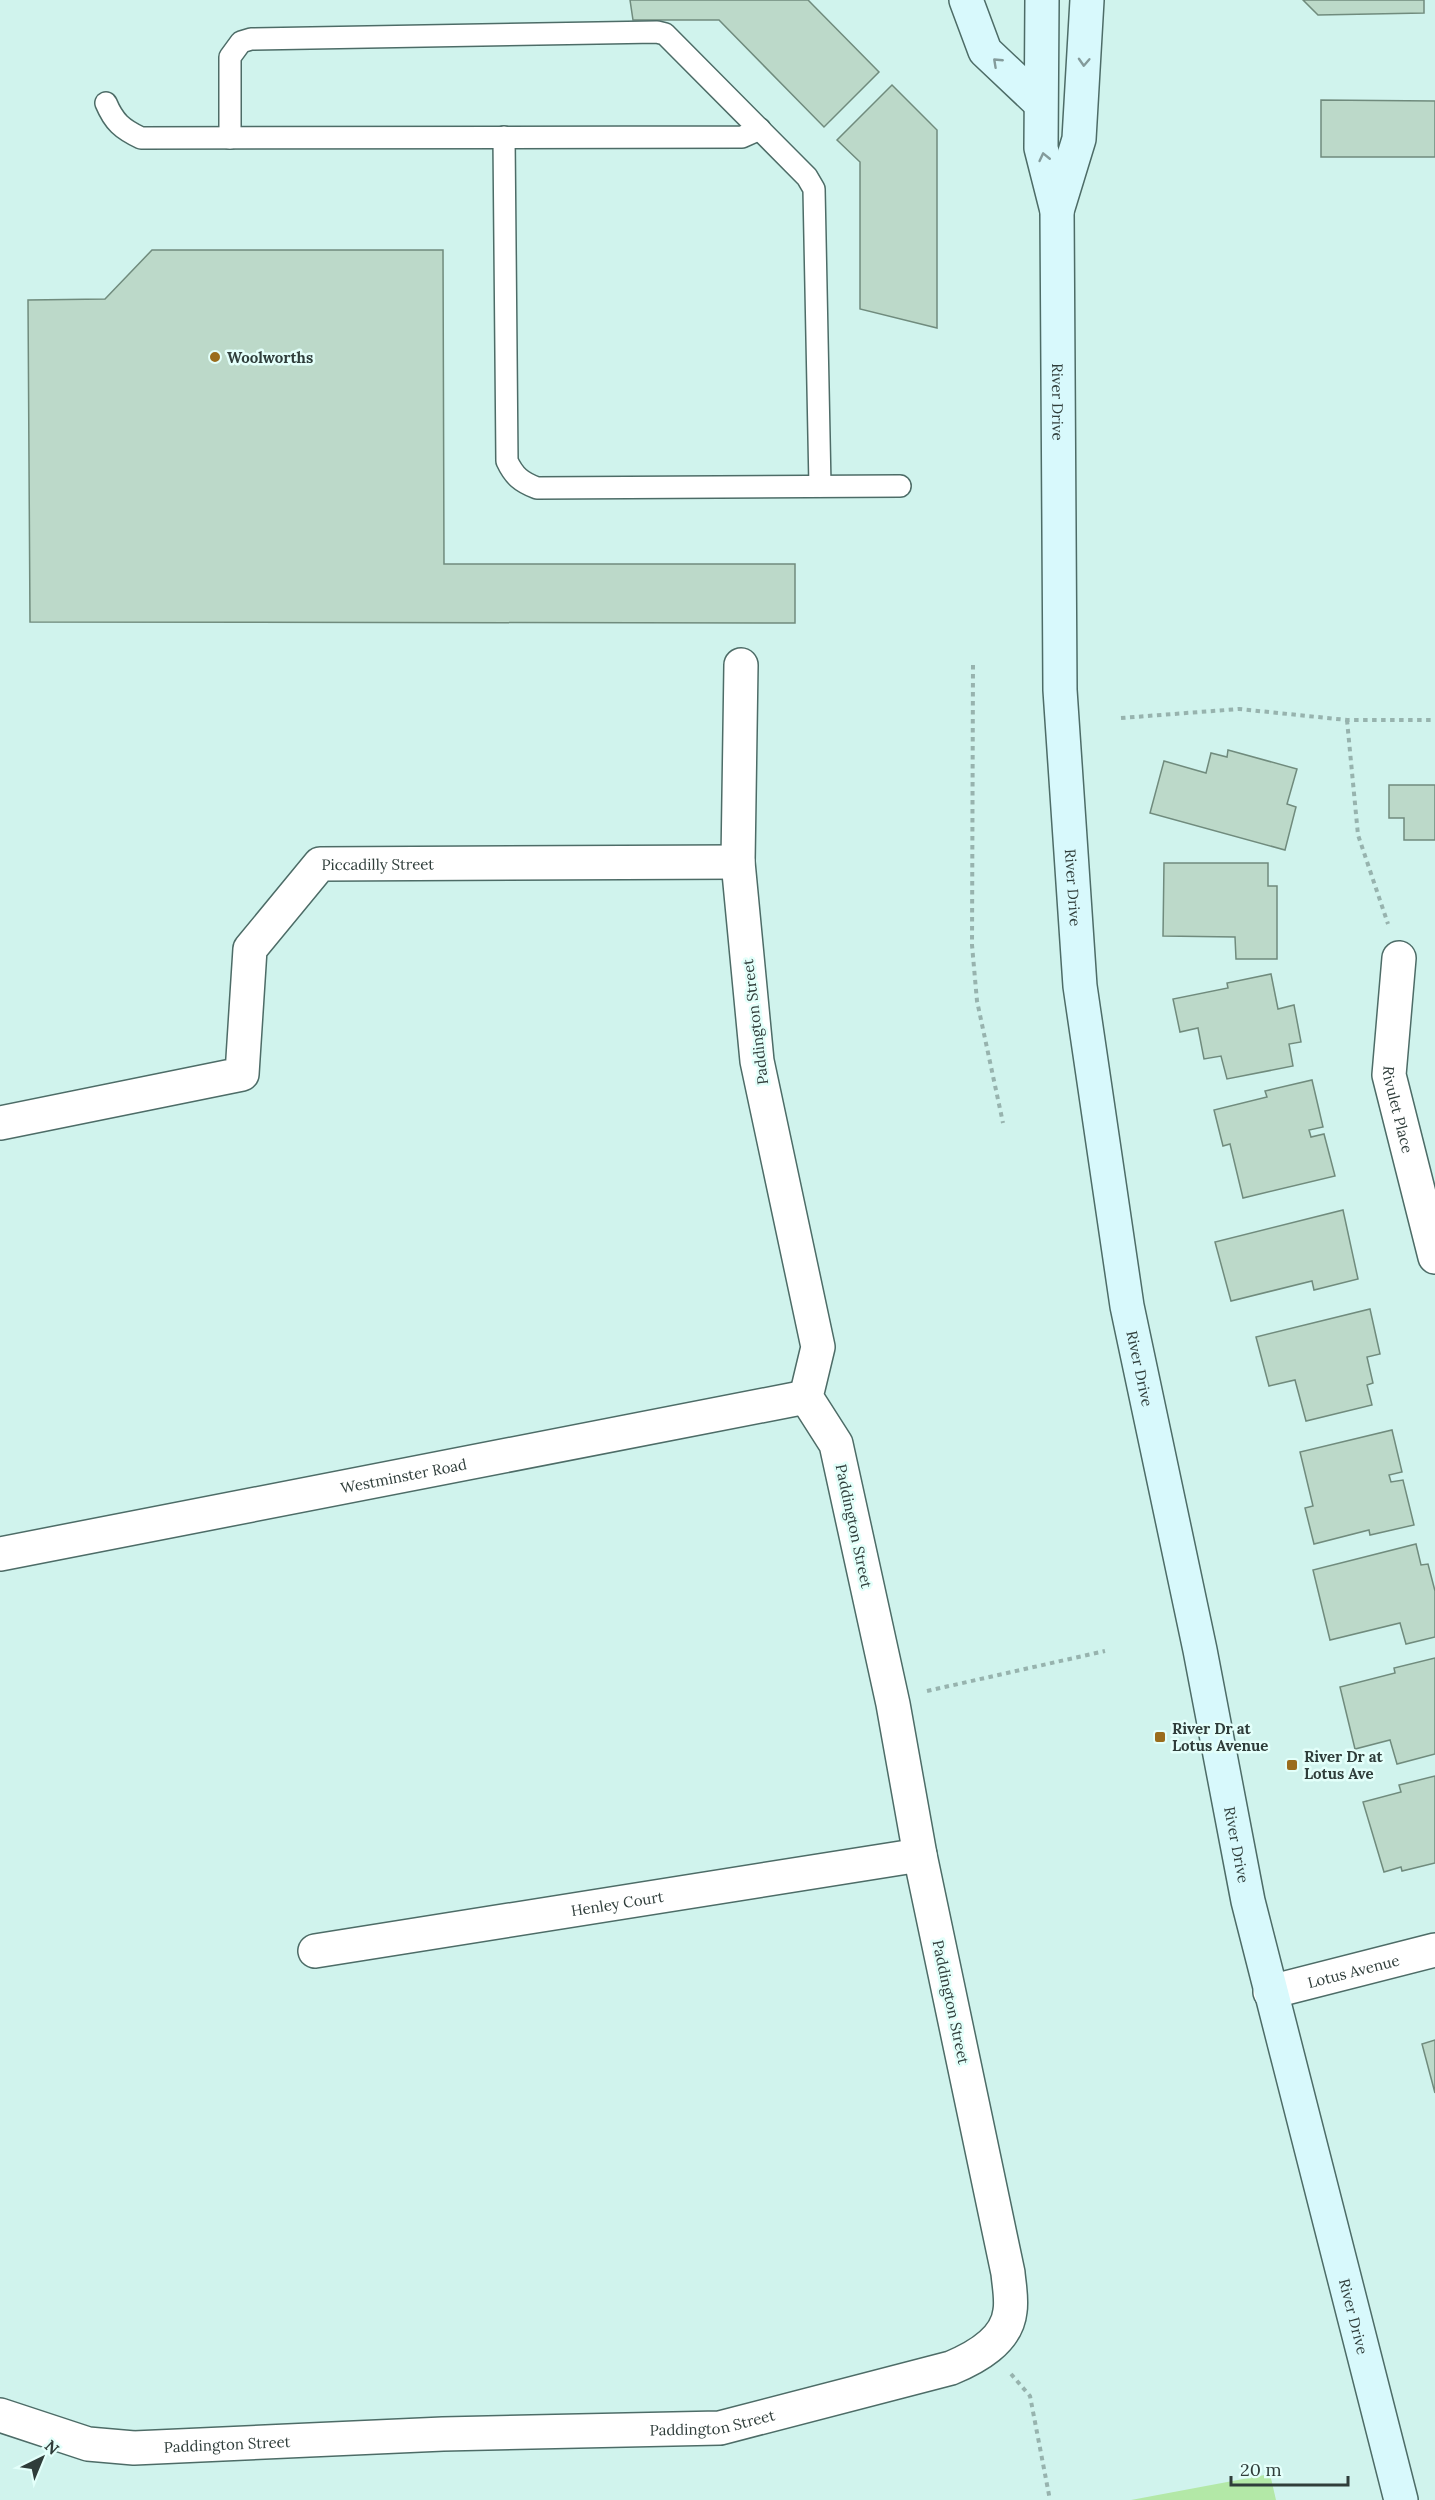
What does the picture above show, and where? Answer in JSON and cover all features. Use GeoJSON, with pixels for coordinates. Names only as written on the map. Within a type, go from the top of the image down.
{"type":"FeatureCollection","features":[{"type":"Feature","properties":{"kind":"main road"},"geometry":{"type":"LineString","coordinates":[[966,0],[985,51],[1040,102]]}},
{"type":"Feature","properties":{"kind":"main road","name":"River Drive"},"geometry":{"type":"LineString","coordinates":[[1042,0],[1041,148],[1057,212],[1060,690],[1080,986],[1127,1306],[1200,1650],[1248,1901],[1401,2500]]}},
{"type":"Feature","properties":{"kind":"main road","name":"River Drive"},"geometry":{"type":"LineString","coordinates":[[1057,212],[1079,139],[1089,1]]}},
{"type":"Feature","properties":{"kind":"street","name":"Paddington Street"},"geometry":{"type":"LineString","coordinates":[[0,2415],[88,2444],[134,2448],[443,2434],[720,2428],[951,2368],[978,2356],[1002,2333],[1010,2313],[1008,2273],[920,1856],[893,1704],[836,1444],[806,1397],[818,1347],[757,1061],[738,862],[741,665]]}},
{"type":"Feature","properties":{"kind":"street","name":"Piccadilly Street"},"geometry":{"type":"LineString","coordinates":[[0,1123],[242,1074],[250,949],[320,864],[738,862]]}},
{"type":"Feature","properties":{"kind":"street","name":"Rivulet Place"},"geometry":{"type":"LineString","coordinates":[[1400,958],[1389,1075],[1435,1257]]}},
{"type":"Feature","properties":{"kind":"street","name":"Westminster Road"},"geometry":{"type":"LineString","coordinates":[[0,1554],[806,1397]]}},
{"type":"Feature","properties":{"kind":"street","name":"Henley Court"},"geometry":{"type":"LineString","coordinates":[[315,1951],[920,1856]]}},
{"type":"Feature","properties":{"kind":"street","name":"Lotus Avenue"},"geometry":{"type":"LineString","coordinates":[[1270,1992],[1435,1950]]}},
{"type":"Feature","properties":{"kind":"lane"},"geometry":{"type":"LineString","coordinates":[[230,138],[230,57],[241,42],[251,39],[657,32],[673,40],[807,177],[814,189],[820,486]]}},
{"type":"Feature","properties":{"kind":"lane"},"geometry":{"type":"LineString","coordinates":[[106,103],[113,120],[125,131],[141,138],[742,137],[760,129]]}},
{"type":"Feature","properties":{"kind":"lane"},"geometry":{"type":"LineString","coordinates":[[504,137],[507,461],[513,474],[523,483],[537,488],[900,486]]}},
{"type":"Feature","properties":{"kind":"path"},"geometry":{"type":"LineString","coordinates":[[973,665],[972,945],[977,1001],[1003,1123]]}},
{"type":"Feature","properties":{"kind":"path"},"geometry":{"type":"LineString","coordinates":[[1121,718],[1239,709],[1347,720],[1435,720]]}},
{"type":"Feature","properties":{"kind":"path"},"geometry":{"type":"LineString","coordinates":[[1347,720],[1358,835],[1400,958]]}},
{"type":"Feature","properties":{"kind":"path"},"geometry":{"type":"LineString","coordinates":[[928,1701],[926,1691],[1105,1651]]}},
{"type":"Feature","properties":{"kind":"path"},"geometry":{"type":"LineString","coordinates":[[1011,2373],[1030,2396],[1050,2500]]}},
{"type":"Feature","properties":{"kind":"green space"},"geometry":{"type":"Polygon","coordinates":[[[1270,2474],[1276,2500],[1131,2500],[1270,2474]]]}},
{"type":"Feature","properties":{"kind":"building"},"geometry":{"type":"Polygon","coordinates":[[[630,0],[808,0],[879,72],[824,127],[719,20],[633,20],[630,0]]]}},
{"type":"Feature","properties":{"kind":"building"},"geometry":{"type":"Polygon","coordinates":[[[1303,0],[1424,0],[1424,13],[1318,15],[1303,0]]]}},
{"type":"Feature","properties":{"kind":"building"},"geometry":{"type":"Polygon","coordinates":[[[892,85],[937,130],[937,328],[860,309],[860,162],[837,140],[892,85]]]}},
{"type":"Feature","properties":{"kind":"building"},"geometry":{"type":"Polygon","coordinates":[[[1321,100],[1435,101],[1435,157],[1321,157],[1321,100]]]}},
{"type":"Feature","properties":{"kind":"building"},"geometry":{"type":"Polygon","coordinates":[[[152,250],[443,250],[444,564],[795,564],[795,623],[30,622],[28,300],[105,299],[152,250]]]}},
{"type":"Feature","properties":{"kind":"building"},"geometry":{"type":"Polygon","coordinates":[[[1228,750],[1297,769],[1287,804],[1296,807],[1285,850],[1150,813],[1164,761],[1206,773],[1211,753],[1227,757],[1228,750]]]}},
{"type":"Feature","properties":{"kind":"building"},"geometry":{"type":"Polygon","coordinates":[[[1389,785],[1435,785],[1435,840],[1404,840],[1404,818],[1389,818],[1389,785]]]}},
{"type":"Feature","properties":{"kind":"building"},"geometry":{"type":"Polygon","coordinates":[[[1164,863],[1268,863],[1268,886],[1277,886],[1277,959],[1236,959],[1235,937],[1163,936],[1164,863]]]}},
{"type":"Feature","properties":{"kind":"building"},"geometry":{"type":"Polygon","coordinates":[[[1271,974],[1278,1009],[1294,1005],[1301,1042],[1289,1044],[1293,1066],[1227,1079],[1221,1056],[1204,1059],[1198,1028],[1180,1032],[1173,999],[1228,988],[1227,983],[1271,974]]]}},
{"type":"Feature","properties":{"kind":"building"},"geometry":{"type":"Polygon","coordinates":[[[1312,1080],[1323,1127],[1309,1130],[1311,1137],[1324,1134],[1335,1176],[1243,1198],[1230,1144],[1223,1146],[1214,1110],[1267,1097],[1265,1091],[1312,1080]]]}},
{"type":"Feature","properties":{"kind":"building"},"geometry":{"type":"Polygon","coordinates":[[[1343,1210],[1358,1279],[1314,1290],[1312,1281],[1231,1301],[1215,1242],[1343,1210]]]}},
{"type":"Feature","properties":{"kind":"building"},"geometry":{"type":"Polygon","coordinates":[[[1370,1309],[1380,1354],[1367,1357],[1373,1383],[1367,1385],[1372,1405],[1306,1421],[1295,1380],[1269,1386],[1256,1337],[1370,1309]]]}},
{"type":"Feature","properties":{"kind":"building"},"geometry":{"type":"Polygon","coordinates":[[[1392,1430],[1402,1472],[1389,1475],[1391,1482],[1403,1480],[1414,1525],[1370,1535],[1369,1530],[1314,1544],[1305,1508],[1313,1506],[1300,1452],[1392,1430]]]}},
{"type":"Feature","properties":{"kind":"building"},"geometry":{"type":"Polygon","coordinates":[[[1416,1544],[1421,1565],[1428,1564],[1435,1591],[1435,1637],[1406,1644],[1400,1623],[1330,1640],[1313,1570],[1416,1544]]]}},
{"type":"Feature","properties":{"kind":"building"},"geometry":{"type":"Polygon","coordinates":[[[1435,1658],[1435,1754],[1397,1764],[1390,1740],[1355,1749],[1340,1687],[1395,1673],[1394,1668],[1435,1658]]]}},
{"type":"Feature","properties":{"kind":"building"},"geometry":{"type":"Polygon","coordinates":[[[1435,1776],[1435,1863],[1402,1871],[1401,1867],[1384,1872],[1363,1802],[1401,1792],[1399,1785],[1435,1776]]]}},
{"type":"Feature","properties":{"kind":"building"},"geometry":{"type":"Polygon","coordinates":[[[1435,2040],[1435,2093],[1422,2044],[1435,2040]]]}},
{"type":"Feature","properties":{"kind":"place","name":"Woolworths"},"geometry":{"type":"Point","coordinates":[215,357]}},
{"type":"Feature","properties":{"kind":"place","name":"River Dr at Lotus Avenue"},"geometry":{"type":"Point","coordinates":[1160,1737]}},
{"type":"Feature","properties":{"kind":"place","name":"River Dr at Lotus Ave"},"geometry":{"type":"Point","coordinates":[1292,1765]}}]}
